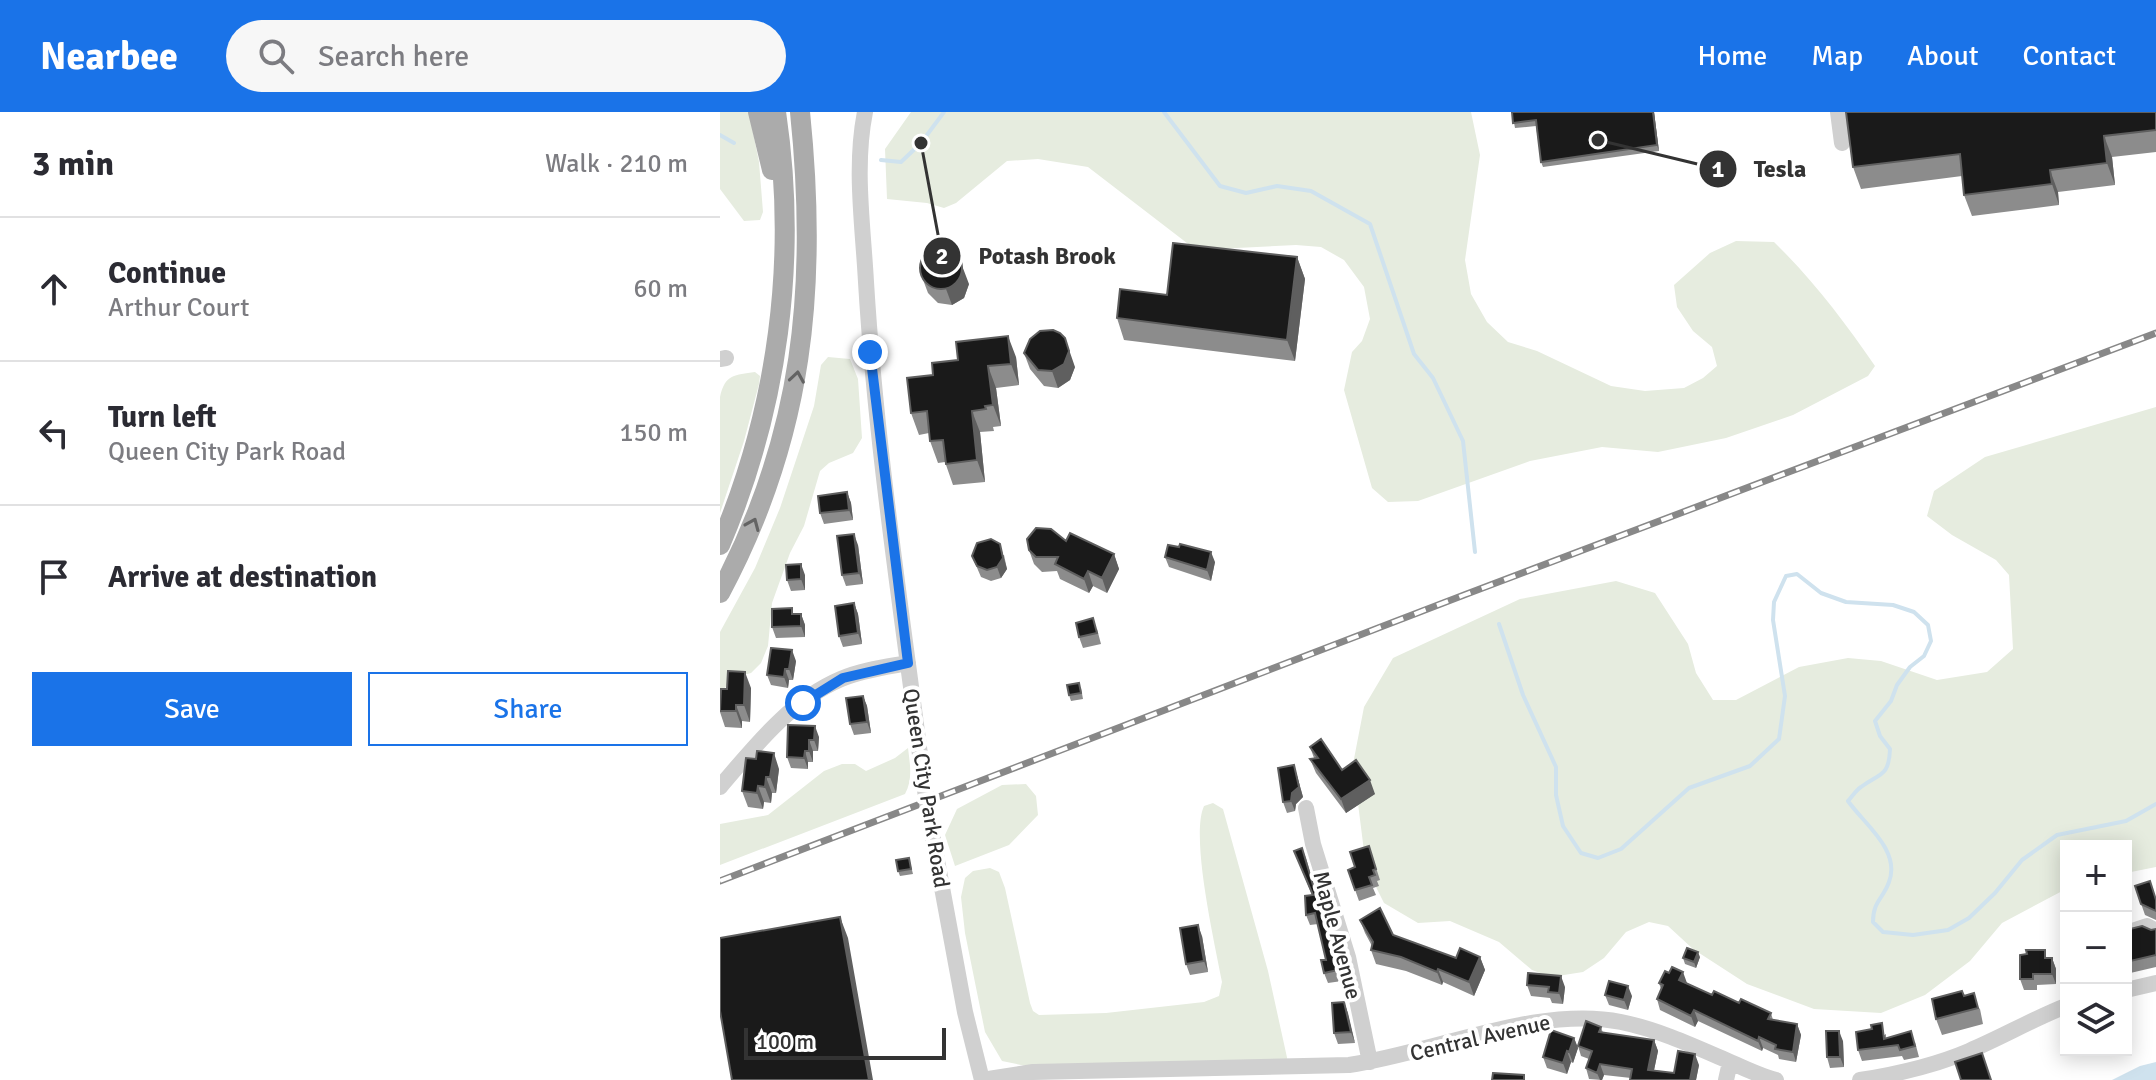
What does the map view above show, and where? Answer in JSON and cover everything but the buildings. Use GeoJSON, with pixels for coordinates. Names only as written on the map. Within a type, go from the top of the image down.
{"type":"FeatureCollection","features":[{"type":"Feature","properties":{"kind":"main road"},"geometry":{"type":"LineString","coordinates":[[758,112],[785,224]]}},
{"type":"Feature","properties":{"kind":"main road"},"geometry":{"type":"LineString","coordinates":[[720,545],[748,470],[770,390],[781,309],[785,224],[776,112]]}},
{"type":"Feature","properties":{"kind":"main road"},"geometry":{"type":"LineString","coordinates":[[800,112],[806,174]]}},
{"type":"Feature","properties":{"kind":"main road"},"geometry":{"type":"LineString","coordinates":[[720,593],[761,505],[795,391],[807,274],[808,112]]}},
{"type":"Feature","properties":{"kind":"street","name":"Queen City Park Road"},"geometry":{"type":"LineString","coordinates":[[865,112],[860,178],[871,369],[923,778],[965,1012],[982,1080]]}},
{"type":"Feature","properties":{"kind":"street"},"geometry":{"type":"LineString","coordinates":[[1838,112],[1842,143]]}},
{"type":"Feature","properties":{"kind":"street"},"geometry":{"type":"LineString","coordinates":[[720,787],[765,734],[829,685],[860,672],[908,663]]}},
{"type":"Feature","properties":{"kind":"street","name":"Maple Avenue"},"geometry":{"type":"LineString","coordinates":[[1306,808],[1313,844],[1348,957],[1370,1062]]}},
{"type":"Feature","properties":{"kind":"street"},"geometry":{"type":"LineString","coordinates":[[2132,932],[2152,928]]}},
{"type":"Feature","properties":{"kind":"street"},"geometry":{"type":"LineString","coordinates":[[2132,989],[2156,983]]}},
{"type":"Feature","properties":{"kind":"street"},"geometry":{"type":"LineString","coordinates":[[1860,1080],[1908,1072],[1938,1063],[2060,1009]]}},
{"type":"Feature","properties":{"kind":"street","name":"Central Avenue"},"geometry":{"type":"LineString","coordinates":[[982,1080],[1033,1072],[1321,1066],[1370,1062],[1524,1024],[1589,1018],[1649,1030],[1776,1080]]}},
{"type":"Feature","properties":{"kind":"street"},"geometry":{"type":"LineString","coordinates":[[1726,1080],[1730,1062]]}},
{"type":"Feature","properties":{"kind":"shaded area"},"geometry":{"type":"Polygon","coordinates":[[[720,112],[749,112],[759,162],[763,212],[760,220],[744,221],[720,189],[720,112]]]}},
{"type":"Feature","properties":{"kind":"shaded area"},"geometry":{"type":"Polygon","coordinates":[[[911,112],[1471,112],[1480,155],[1465,260],[1471,294],[1487,322],[1508,342],[1537,351],[1611,386],[1645,391],[1684,388],[1717,366],[1712,347],[1693,331],[1677,307],[1674,285],[1710,253],[1736,241],[1774,242],[1828,301],[1875,366],[1868,376],[1793,415],[1726,438],[1658,452],[1602,447],[1530,461],[1418,501],[1388,502],[1372,488],[1344,390],[1352,352],[1362,341],[1370,319],[1364,287],[1344,260],[1321,247],[1296,245],[1196,250],[1088,167],[1038,159],[1007,161],[956,203],[944,208],[887,199],[885,149],[911,112]]]}},
{"type":"Feature","properties":{"kind":"shaded area"},"geometry":{"type":"Polygon","coordinates":[[[828,357],[850,359],[858,379],[862,438],[853,453],[829,463],[820,471],[804,526],[790,553],[772,603],[768,646],[761,663],[751,673],[732,678],[720,695],[720,632],[755,568],[780,508],[814,406],[821,365],[828,357]]]}},
{"type":"Feature","properties":{"kind":"shaded area"},"geometry":{"type":"Polygon","coordinates":[[[755,372],[760,376],[759,384],[720,513],[720,397],[725,384],[732,377],[755,372]]]}},
{"type":"Feature","properties":{"kind":"shaded area"},"geometry":{"type":"Polygon","coordinates":[[[2156,407],[2156,867],[2132,872],[2132,840],[2060,840],[2060,892],[2002,923],[1970,961],[1925,995],[1881,1013],[1814,1009],[1747,984],[1693,949],[1668,926],[1649,922],[1626,932],[1604,958],[1583,972],[1551,977],[1532,970],[1499,942],[1450,921],[1418,923],[1384,903],[1366,867],[1353,764],[1364,707],[1393,658],[1520,599],[1616,581],[1655,593],[1688,644],[1696,673],[1713,700],[1736,700],[1799,667],[1848,658],[1881,661],[1937,680],[1987,672],[2013,649],[2009,575],[1996,560],[1952,535],[1927,516],[1934,491],[1985,457],[2156,407]]]}},
{"type":"Feature","properties":{"kind":"shaded area"},"geometry":{"type":"Polygon","coordinates":[[[908,748],[910,777],[905,794],[720,865],[720,824],[768,815],[824,771],[842,764],[855,764],[866,771],[895,758],[908,748]]]}},
{"type":"Feature","properties":{"kind":"shaded area"},"geometry":{"type":"Polygon","coordinates":[[[1026,784],[1036,796],[1038,815],[1009,845],[955,866],[945,835],[957,809],[1002,785],[1026,784]]]}},
{"type":"Feature","properties":{"kind":"shaded area"},"geometry":{"type":"Polygon","coordinates":[[[1213,803],[1223,809],[1268,971],[1288,1062],[1031,1067],[1002,1061],[985,1032],[965,933],[961,897],[965,878],[973,871],[990,868],[999,872],[1030,1003],[1039,1015],[1106,1013],[1204,1002],[1219,996],[1222,982],[1205,891],[1200,841],[1204,806],[1213,803]]]}},
{"type":"Feature","properties":{"kind":"water"},"geometry":{"type":"Polygon","coordinates":[[[2156,1062],[2156,1080],[2112,1080],[2140,1066],[2156,1062]]]}},
{"type":"Feature","properties":{"kind":"waterway"},"geometry":{"type":"LineString","coordinates":[[881,160],[901,162],[921,143],[944,112]]}},
{"type":"Feature","properties":{"kind":"waterway"},"geometry":{"type":"LineString","coordinates":[[1164,112],[1220,186],[1246,193],[1277,186],[1311,191],[1370,224],[1414,354],[1433,378],[1463,441],[1475,552]]}},
{"type":"Feature","properties":{"kind":"waterway"},"geometry":{"type":"LineString","coordinates":[[720,135],[734,143]]}},
{"type":"Feature","properties":{"kind":"waterway"},"geometry":{"type":"LineString","coordinates":[[1499,624],[1523,695],[1556,767],[1556,795],[1563,826],[1581,853],[1598,858],[1621,849],[1689,788],[1750,766],[1779,739],[1785,696],[1773,620],[1774,602],[1786,576],[1797,574],[1821,593],[1846,602],[1893,605],[1914,612],[1928,625],[1931,641],[1924,656],[1910,667],[1897,685],[1891,701],[1875,721],[1880,736],[1890,749],[1888,765],[1848,801],[1879,838],[1890,859],[1889,882],[1873,915],[1873,922],[1883,932],[1913,935],[1948,930],[1969,918],[2022,860],[2057,835],[2126,821],[2156,804]]}},
{"type":"Feature","properties":{"kind":"railway"},"geometry":{"type":"LineString","coordinates":[[720,881],[2156,333]]}},
{"type":"Feature","properties":{"kind":"place","name":"Tesla"},"geometry":{"type":"Point","coordinates":[1598,140]}},
{"type":"Feature","properties":{"kind":"place","name":"Potash Brook"},"geometry":{"type":"Point","coordinates":[921,143]}},
{"type":"Feature","properties":{"kind":"route"},"geometry":{"type":"LineString","coordinates":[[803,703],[843,678],[908,663],[870,352]]}}]}
